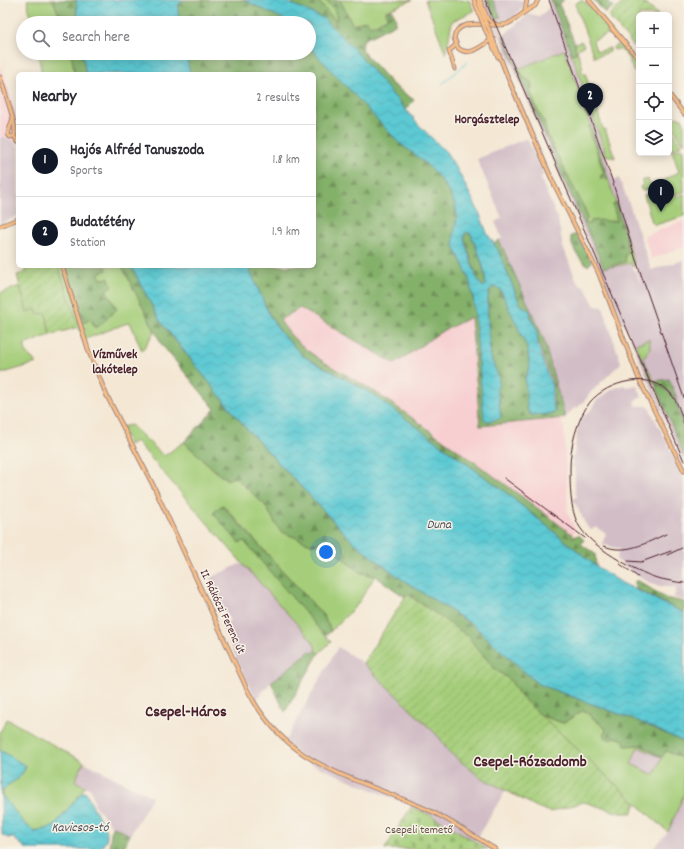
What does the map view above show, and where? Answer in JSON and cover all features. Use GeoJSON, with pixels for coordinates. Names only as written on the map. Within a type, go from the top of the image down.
{"type":"FeatureCollection","features":[{"type":"Feature","properties":{"kind":"main road"},"geometry":{"type":"LineString","coordinates":[[474,0],[553,182],[599,274],[639,379],[684,471]]}},
{"type":"Feature","properties":{"kind":"main road"},"geometry":{"type":"LineString","coordinates":[[479,0],[484,21]]}},
{"type":"Feature","properties":{"kind":"main road"},"geometry":{"type":"LineString","coordinates":[[479,0],[489,22],[500,25]]}},
{"type":"Feature","properties":{"kind":"main road"},"geometry":{"type":"LineString","coordinates":[[491,39],[478,49],[470,52],[462,51],[456,45],[454,35],[458,29],[463,26],[500,25],[509,23],[524,12],[527,3],[535,6],[537,0]]}},
{"type":"Feature","properties":{"kind":"main road"},"geometry":{"type":"LineString","coordinates":[[589,1],[636,56]]}},
{"type":"Feature","properties":{"kind":"main road"},"geometry":{"type":"LineString","coordinates":[[455,69],[449,51],[456,45]]}},
{"type":"Feature","properties":{"kind":"main road"},"geometry":{"type":"LineString","coordinates":[[0,77],[12,115],[16,134],[14,136],[16,139]]}},
{"type":"Feature","properties":{"kind":"main road"},"geometry":{"type":"LineString","coordinates":[[672,98],[684,114]]}},
{"type":"Feature","properties":{"kind":"main road"},"geometry":{"type":"LineString","coordinates":[[12,115],[9,136],[14,136]]}},
{"type":"Feature","properties":{"kind":"main road"},"geometry":{"type":"LineString","coordinates":[[9,130],[14,130]]}},
{"type":"Feature","properties":{"kind":"main road"},"geometry":{"type":"LineString","coordinates":[[0,226],[16,220]]}},
{"type":"Feature","properties":{"kind":"main road","name":"II. Rákóczi Ferenc út"},"geometry":{"type":"LineString","coordinates":[[63,268],[89,352],[106,394],[154,487],[248,689],[263,717],[285,741],[313,761],[431,811],[495,849]]}},
{"type":"Feature","properties":{"kind":"shaded area"},"geometry":{"type":"Polygon","coordinates":[[[484,0],[487,0],[496,19],[501,17],[493,0],[523,0],[525,3],[515,16],[505,21],[497,22],[562,175],[604,268],[631,263],[642,287],[602,156],[564,50],[519,69],[504,35],[528,14],[538,17],[545,12],[550,6],[548,0],[551,0],[577,69],[614,180],[619,178],[630,206],[651,270],[684,260],[684,428],[675,401],[662,388],[655,384],[659,384],[668,390],[677,401],[669,379],[663,381],[653,380],[644,359],[644,356],[650,348],[649,339],[636,344],[684,456],[684,463],[484,0]]]}},
{"type":"Feature","properties":{"kind":"shaded area"},"geometry":{"type":"Polygon","coordinates":[[[0,63],[16,112],[16,141],[14,142],[4,137],[0,138],[0,63]]]}},
{"type":"Feature","properties":{"kind":"shaded area"},"geometry":{"type":"Polygon","coordinates":[[[4,137],[16,144],[16,216],[0,225],[0,138],[4,137]]]}},
{"type":"Feature","properties":{"kind":"shaded area"},"geometry":{"type":"Polygon","coordinates":[[[527,138],[544,175],[540,177],[558,220],[563,247],[577,282],[585,288],[595,306],[603,307],[621,363],[587,396],[588,397],[577,408],[575,407],[565,418],[543,337],[499,240],[502,238],[495,222],[502,218],[477,159],[527,138]]]}},
{"type":"Feature","properties":{"kind":"shaded area"},"geometry":{"type":"Polygon","coordinates":[[[684,221],[684,247],[651,259],[644,236],[684,221]]]}},
{"type":"Feature","properties":{"kind":"shaded area"},"geometry":{"type":"Polygon","coordinates":[[[300,308],[395,364],[439,333],[471,317],[480,426],[565,418],[561,425],[564,425],[568,514],[576,530],[573,535],[368,387],[304,350],[288,333],[280,320],[300,308]]]}},
{"type":"Feature","properties":{"kind":"shaded area"},"geometry":{"type":"Polygon","coordinates":[[[624,385],[627,387],[637,385],[642,397],[634,401],[636,406],[648,406],[670,448],[684,480],[684,600],[674,598],[676,588],[654,585],[641,578],[616,559],[620,549],[602,544],[606,534],[596,527],[591,530],[586,525],[573,499],[577,497],[575,490],[575,468],[573,467],[572,457],[574,456],[577,432],[580,423],[585,415],[593,408],[596,401],[613,389],[624,385]]]}},
{"type":"Feature","properties":{"kind":"shaded area"},"geometry":{"type":"Polygon","coordinates":[[[242,563],[314,643],[316,650],[271,682],[256,700],[221,625],[230,621],[210,578],[242,563]]]}},
{"type":"Feature","properties":{"kind":"shaded area"},"geometry":{"type":"Polygon","coordinates":[[[338,647],[363,663],[405,702],[439,737],[449,752],[480,777],[506,790],[475,841],[429,814],[312,764],[284,743],[338,647]]]}},
{"type":"Feature","properties":{"kind":"shaded area"},"geometry":{"type":"Polygon","coordinates":[[[638,747],[662,758],[654,775],[630,764],[638,747]]]}},
{"type":"Feature","properties":{"kind":"shaded area"},"geometry":{"type":"Polygon","coordinates":[[[84,762],[152,797],[130,835],[112,826],[95,806],[91,789],[75,782],[84,762]]]}},
{"type":"Feature","properties":{"kind":"shaded area"},"geometry":{"type":"Polygon","coordinates":[[[684,794],[684,849],[653,849],[668,832],[684,794]]]}},
{"type":"Feature","properties":{"kind":"green space"},"geometry":{"type":"Polygon","coordinates":[[[27,0],[53,0],[59,16],[30,16],[27,0]]]}},
{"type":"Feature","properties":{"kind":"green space"},"geometry":{"type":"Polygon","coordinates":[[[53,0],[76,0],[77,16],[59,16],[53,0]]]}},
{"type":"Feature","properties":{"kind":"green space"},"geometry":{"type":"Polygon","coordinates":[[[184,0],[244,0],[277,16],[179,16],[179,4],[184,0]]]}},
{"type":"Feature","properties":{"kind":"green space"},"geometry":{"type":"Polygon","coordinates":[[[294,0],[317,0],[336,21],[335,12],[325,0],[340,0],[353,25],[366,20],[371,26],[387,18],[386,11],[392,10],[396,17],[395,24],[363,40],[362,51],[393,85],[414,100],[405,110],[354,49],[323,18],[292,4],[294,0]]]}},
{"type":"Feature","properties":{"kind":"green space"},"geometry":{"type":"Polygon","coordinates":[[[317,0],[325,0],[334,9],[336,21],[317,0]]]}},
{"type":"Feature","properties":{"kind":"green space"},"geometry":{"type":"Polygon","coordinates":[[[340,0],[412,0],[386,11],[388,18],[371,26],[352,25],[340,0]]]}},
{"type":"Feature","properties":{"kind":"green space"},"geometry":{"type":"Polygon","coordinates":[[[425,0],[469,0],[474,11],[452,21],[446,54],[425,0]]]}},
{"type":"Feature","properties":{"kind":"green space"},"geometry":{"type":"Polygon","coordinates":[[[487,0],[493,0],[501,17],[496,19],[487,0]]]}},
{"type":"Feature","properties":{"kind":"green space"},"geometry":{"type":"Polygon","coordinates":[[[551,0],[564,0],[559,4],[575,44],[576,52],[574,54],[571,53],[551,0]]]}},
{"type":"Feature","properties":{"kind":"green space"},"geometry":{"type":"Polygon","coordinates":[[[581,0],[603,20],[613,33],[612,35],[607,34],[595,39],[593,42],[596,50],[600,51],[610,48],[610,52],[594,57],[575,4],[581,0]]]}},
{"type":"Feature","properties":{"kind":"green space"},"geometry":{"type":"Polygon","coordinates":[[[594,0],[607,0],[610,5],[614,6],[605,13],[594,0]]]}},
{"type":"Feature","properties":{"kind":"green space"},"geometry":{"type":"Polygon","coordinates":[[[626,0],[644,4],[655,12],[636,12],[636,49],[608,16],[626,0]]]}},
{"type":"Feature","properties":{"kind":"green space"},"geometry":{"type":"Polygon","coordinates":[[[504,35],[521,75],[531,82],[532,86],[530,91],[544,122],[547,135],[585,210],[587,218],[585,222],[589,225],[591,221],[594,220],[617,221],[613,205],[616,202],[626,236],[626,246],[628,252],[625,256],[626,261],[604,268],[562,175],[503,36],[504,35]]]}},
{"type":"Feature","properties":{"kind":"green space"},"geometry":{"type":"Polygon","coordinates":[[[581,41],[584,45],[577,50],[583,68],[581,69],[583,74],[585,73],[603,129],[605,129],[615,158],[606,155],[571,53],[576,53],[575,44],[581,41]]]}},
{"type":"Feature","properties":{"kind":"green space"},"geometry":{"type":"Polygon","coordinates":[[[620,44],[636,62],[636,72],[634,72],[625,54],[619,49],[614,50],[613,47],[620,44]]]}},
{"type":"Feature","properties":{"kind":"green space"},"geometry":{"type":"Polygon","coordinates":[[[564,50],[591,125],[589,126],[590,138],[595,143],[604,174],[600,176],[605,179],[608,178],[616,202],[613,205],[617,221],[604,222],[600,220],[589,225],[585,222],[587,218],[585,210],[547,135],[544,122],[530,91],[532,88],[531,82],[523,77],[519,69],[564,50]]]}},
{"type":"Feature","properties":{"kind":"green space"},"geometry":{"type":"Polygon","coordinates":[[[316,53],[399,143],[433,171],[441,180],[452,199],[457,213],[454,245],[468,276],[473,296],[485,419],[500,402],[496,390],[499,383],[491,356],[488,326],[488,297],[489,292],[493,287],[500,289],[527,347],[530,367],[525,378],[531,415],[552,414],[555,412],[553,387],[536,329],[530,312],[520,304],[498,250],[494,244],[499,240],[543,337],[565,418],[480,426],[471,317],[439,333],[395,364],[300,308],[280,320],[289,333],[312,354],[378,394],[501,481],[573,535],[572,537],[579,535],[584,540],[581,544],[595,554],[596,566],[504,491],[369,392],[303,356],[281,333],[270,316],[249,268],[316,268],[316,72],[190,72],[187,60],[316,60],[316,53]]]}},
{"type":"Feature","properties":{"kind":"green space"},"geometry":{"type":"Polygon","coordinates":[[[39,60],[72,60],[75,72],[42,72],[39,60]]]}},
{"type":"Feature","properties":{"kind":"green space"},"geometry":{"type":"Polygon","coordinates":[[[72,60],[83,60],[86,72],[75,72],[72,60]]]}},
{"type":"Feature","properties":{"kind":"green space"},"geometry":{"type":"Polygon","coordinates":[[[676,117],[682,118],[684,123],[684,144],[672,126],[672,119],[676,117]]]}},
{"type":"Feature","properties":{"kind":"green space"},"geometry":{"type":"Polygon","coordinates":[[[591,125],[608,178],[600,179],[604,173],[590,131],[589,126],[591,125]]]}},
{"type":"Feature","properties":{"kind":"green space"},"geometry":{"type":"Polygon","coordinates":[[[672,132],[682,145],[672,150],[672,132]]]}},
{"type":"Feature","properties":{"kind":"green space"},"geometry":{"type":"Polygon","coordinates":[[[683,148],[684,192],[675,194],[677,197],[684,194],[684,216],[655,225],[652,222],[644,195],[667,186],[665,179],[679,172],[672,151],[683,148]]]}},
{"type":"Feature","properties":{"kind":"green space"},"geometry":{"type":"Polygon","coordinates":[[[648,179],[650,185],[664,180],[664,184],[642,191],[640,187],[643,185],[642,181],[648,179]]]}},
{"type":"Feature","properties":{"kind":"green space"},"geometry":{"type":"Polygon","coordinates":[[[466,232],[471,234],[481,261],[485,276],[484,287],[479,284],[464,237],[466,232]]]}},
{"type":"Feature","properties":{"kind":"green space"},"geometry":{"type":"Polygon","coordinates":[[[577,234],[592,262],[588,266],[579,257],[572,244],[571,236],[577,234]]]}},
{"type":"Feature","properties":{"kind":"green space"},"geometry":{"type":"Polygon","coordinates":[[[626,236],[635,266],[632,266],[631,263],[612,267],[613,264],[624,262],[625,256],[628,252],[626,246],[626,236]]]}},
{"type":"Feature","properties":{"kind":"green space"},"geometry":{"type":"Polygon","coordinates":[[[25,268],[59,268],[79,327],[50,335],[46,313],[37,314],[36,309],[27,312],[17,275],[26,272],[25,268]]]}},
{"type":"Feature","properties":{"kind":"green space"},"geometry":{"type":"Polygon","coordinates":[[[59,268],[66,268],[83,323],[91,319],[106,290],[98,273],[107,270],[106,268],[123,268],[155,331],[142,351],[130,322],[83,340],[59,268]]]}},
{"type":"Feature","properties":{"kind":"green space"},"geometry":{"type":"Polygon","coordinates":[[[66,268],[106,268],[107,270],[98,273],[101,279],[109,278],[112,286],[106,290],[117,309],[98,327],[94,327],[91,319],[83,323],[66,268]]]}},
{"type":"Feature","properties":{"kind":"green space"},"geometry":{"type":"Polygon","coordinates":[[[123,268],[132,268],[160,321],[245,427],[353,542],[400,578],[473,625],[538,684],[638,721],[684,742],[684,759],[666,751],[662,757],[640,745],[625,746],[624,740],[616,737],[611,740],[604,737],[606,729],[584,710],[563,723],[540,715],[520,696],[510,680],[496,670],[469,637],[406,594],[405,597],[375,576],[359,572],[325,543],[311,544],[280,531],[265,505],[235,477],[226,480],[226,477],[221,476],[184,442],[215,409],[162,345],[123,268]]]}},
{"type":"Feature","properties":{"kind":"green space"},"geometry":{"type":"Polygon","coordinates":[[[20,286],[27,312],[36,309],[46,313],[50,335],[24,345],[27,354],[37,363],[0,374],[0,293],[20,286]]]}},
{"type":"Feature","properties":{"kind":"green space"},"geometry":{"type":"Polygon","coordinates":[[[649,339],[650,348],[643,358],[655,383],[652,382],[636,344],[649,339]]]}},
{"type":"Feature","properties":{"kind":"green space"},"geometry":{"type":"Polygon","coordinates":[[[669,379],[678,401],[668,390],[655,383],[655,381],[669,379]]]}},
{"type":"Feature","properties":{"kind":"green space"},"geometry":{"type":"Polygon","coordinates":[[[655,384],[665,389],[672,396],[677,405],[684,436],[684,456],[655,384]]]}},
{"type":"Feature","properties":{"kind":"green space"},"geometry":{"type":"Polygon","coordinates":[[[131,425],[164,456],[184,442],[221,476],[235,477],[265,505],[280,531],[311,544],[325,543],[359,572],[375,576],[357,605],[331,631],[323,615],[223,505],[213,513],[244,541],[331,642],[319,653],[316,650],[314,643],[136,441],[129,445],[121,427],[131,425]]]}},
{"type":"Feature","properties":{"kind":"green space"},"geometry":{"type":"Polygon","coordinates":[[[222,505],[323,615],[331,631],[325,636],[244,541],[239,543],[213,513],[222,505]]]}},
{"type":"Feature","properties":{"kind":"green space"},"geometry":{"type":"Polygon","coordinates":[[[635,581],[639,581],[665,598],[684,602],[684,613],[635,588],[635,581]]]}},
{"type":"Feature","properties":{"kind":"green space"},"geometry":{"type":"Polygon","coordinates":[[[407,594],[469,637],[496,670],[510,680],[520,696],[636,803],[632,813],[620,813],[584,802],[550,812],[537,807],[480,777],[449,752],[439,737],[363,663],[407,594]]]}},
{"type":"Feature","properties":{"kind":"green space"},"geometry":{"type":"Polygon","coordinates":[[[316,650],[319,653],[285,712],[271,682],[310,651],[313,653],[316,650]]]}},
{"type":"Feature","properties":{"kind":"green space"},"geometry":{"type":"Polygon","coordinates":[[[583,710],[606,729],[604,737],[616,737],[624,740],[625,746],[640,745],[662,757],[666,751],[684,759],[684,769],[682,771],[684,772],[684,794],[668,832],[540,715],[563,723],[583,710]],[[638,747],[631,764],[654,775],[662,758],[638,747]]]}},
{"type":"Feature","properties":{"kind":"green space"},"geometry":{"type":"Polygon","coordinates":[[[7,719],[84,762],[75,781],[85,786],[82,792],[53,827],[35,832],[22,821],[1,794],[7,786],[20,776],[26,767],[0,750],[0,732],[7,719]]]}},
{"type":"Feature","properties":{"kind":"green space","name":"Csepeli temető"},"geometry":{"type":"Polygon","coordinates":[[[411,807],[429,814],[488,849],[385,849],[411,807]]]}},
{"type":"Feature","properties":{"kind":"green space"},"geometry":{"type":"Polygon","coordinates":[[[112,826],[130,835],[123,849],[109,849],[112,826]]]}},
{"type":"Feature","properties":{"kind":"water"},"geometry":{"type":"Polygon","coordinates":[[[76,0],[184,0],[179,4],[179,16],[77,16],[76,0]]]}},
{"type":"Feature","properties":{"kind":"water"},"geometry":{"type":"Polygon","coordinates":[[[244,0],[283,0],[323,18],[354,49],[414,120],[446,152],[457,169],[479,212],[487,233],[498,250],[520,304],[531,312],[530,317],[537,329],[538,345],[552,387],[552,401],[555,412],[552,414],[531,415],[527,409],[525,378],[530,367],[527,347],[500,289],[493,287],[489,291],[488,297],[488,326],[492,361],[499,379],[496,390],[498,394],[501,417],[499,419],[487,421],[484,419],[473,296],[468,276],[454,245],[457,213],[456,209],[441,180],[425,163],[399,143],[316,54],[316,16],[277,16],[244,0]],[[466,232],[464,238],[475,273],[484,287],[484,269],[471,234],[466,232]]]}},
{"type":"Feature","properties":{"kind":"water"},"geometry":{"type":"Polygon","coordinates":[[[83,60],[187,60],[190,72],[86,72],[83,60]]]}},
{"type":"Feature","properties":{"kind":"water","name":"Duna"},"geometry":{"type":"Polygon","coordinates":[[[132,268],[249,268],[270,316],[281,333],[303,356],[369,392],[504,491],[596,566],[622,583],[684,613],[684,742],[638,721],[538,684],[473,625],[400,578],[353,542],[245,427],[160,321],[132,268]]]}},
{"type":"Feature","properties":{"kind":"water"},"geometry":{"type":"Polygon","coordinates":[[[0,750],[26,766],[20,776],[7,786],[1,794],[0,750]]]}},
{"type":"Feature","properties":{"kind":"water","name":"Kavicsos-tó"},"geometry":{"type":"Polygon","coordinates":[[[82,792],[87,793],[105,828],[107,833],[106,840],[101,849],[27,849],[12,837],[8,838],[2,835],[1,794],[22,821],[35,832],[53,827],[82,792]]]}},
{"type":"Feature","properties":{"kind":"waterway"},"geometry":{"type":"LineString","coordinates":[[442,84],[468,62]]}},
{"type":"Feature","properties":{"kind":"railway"},"geometry":{"type":"LineString","coordinates":[[485,0],[684,461]]}},
{"type":"Feature","properties":{"kind":"railway"},"geometry":{"type":"LineString","coordinates":[[549,0],[612,180],[635,257],[684,398]]}},
{"type":"Feature","properties":{"kind":"railway"},"geometry":{"type":"LineString","coordinates":[[684,424],[676,401],[663,387],[652,382],[641,380],[618,384],[598,395],[585,409],[575,434],[570,460],[570,482],[573,511],[578,524],[592,541],[613,557],[637,570],[657,578],[684,583]]}},
{"type":"Feature","properties":{"kind":"railway"},"geometry":{"type":"LineString","coordinates":[[504,478],[585,538]]}},
{"type":"Feature","properties":{"kind":"railway"},"geometry":{"type":"LineString","coordinates":[[604,546],[628,549],[666,534]]}},
{"type":"Feature","properties":{"kind":"railway"},"geometry":{"type":"LineString","coordinates":[[667,555],[682,548]]}},
{"type":"Feature","properties":{"kind":"railway"},"geometry":{"type":"LineString","coordinates":[[628,561],[641,562],[671,551]]}},
{"type":"Feature","properties":{"kind":"railway"},"geometry":{"type":"LineString","coordinates":[[620,564],[638,577]]}},
{"type":"Feature","properties":{"kind":"place","name":"Budatétény"},"geometry":{"type":"Point","coordinates":[590,116]}},
{"type":"Feature","properties":{"kind":"place","name":"Hajós Alfréd Tanuszoda"},"geometry":{"type":"Point","coordinates":[661,212]}},
{"type":"Feature","properties":{"kind":"district","name":"Horgásztelep"},"geometry":{"type":"Point","coordinates":[487,120]}},
{"type":"Feature","properties":{"kind":"district","name":"Vízművek lakótelep"},"geometry":{"type":"Point","coordinates":[115,362]}},
{"type":"Feature","properties":{"kind":"district","name":"Csepel-Háros"},"geometry":{"type":"Point","coordinates":[186,712]}},
{"type":"Feature","properties":{"kind":"district","name":"Csepel-Rózsadomb"},"geometry":{"type":"Point","coordinates":[530,762]}}]}
